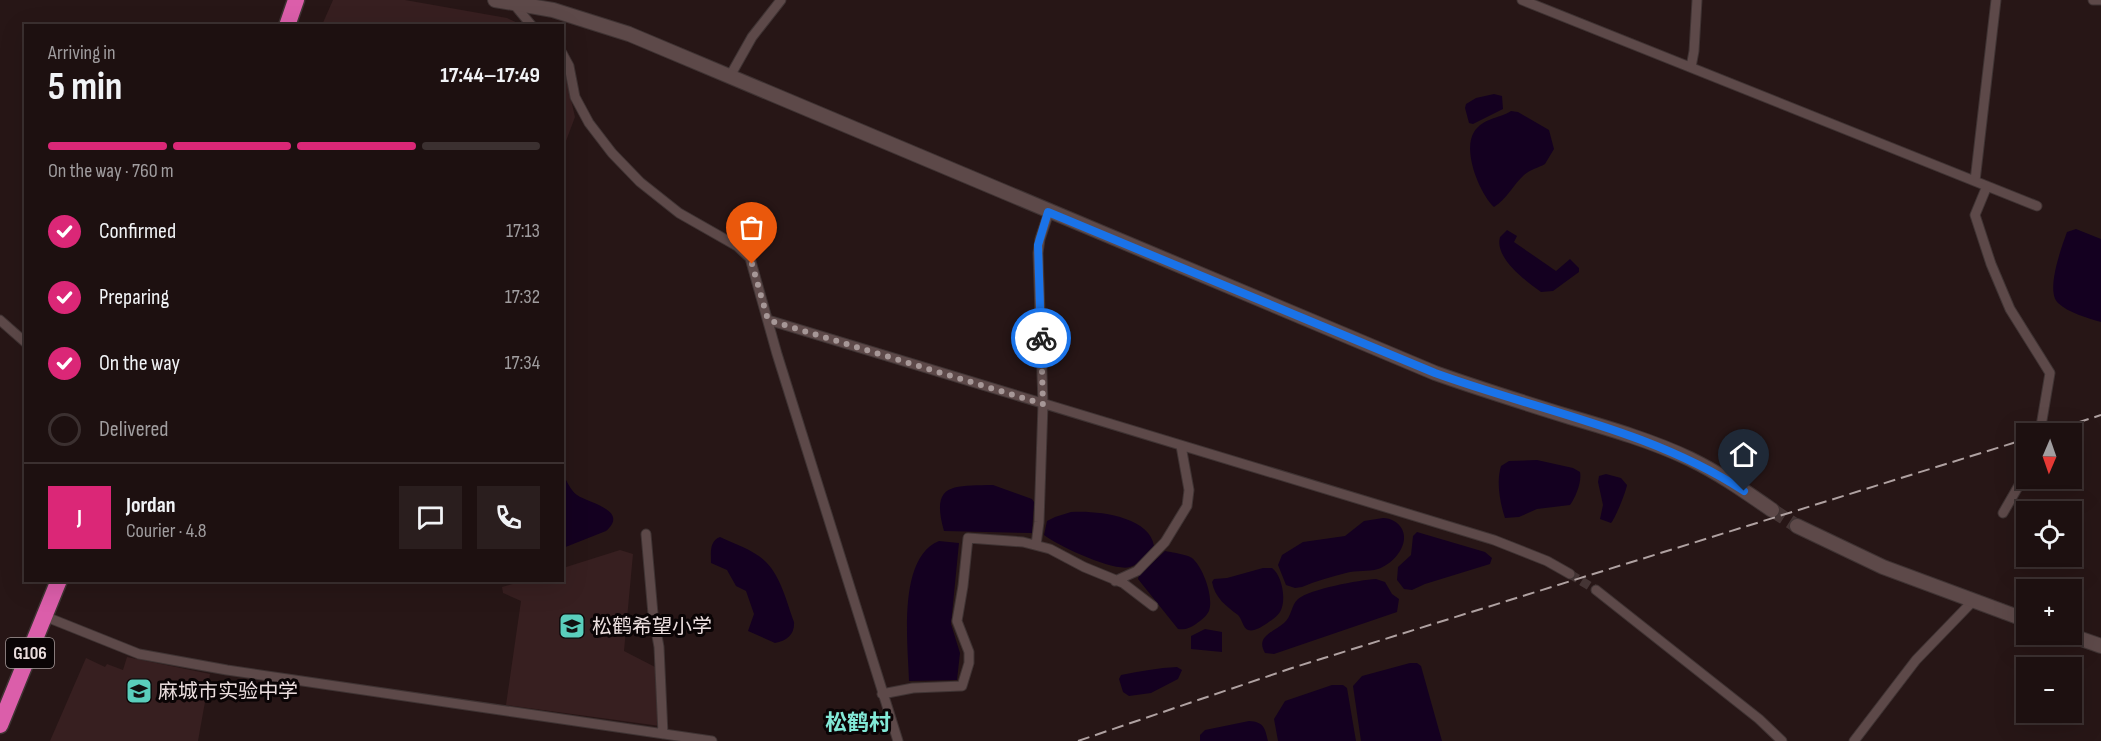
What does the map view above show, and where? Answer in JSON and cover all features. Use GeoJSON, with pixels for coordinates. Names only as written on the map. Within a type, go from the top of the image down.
{"type":"FeatureCollection","features":[{"type":"Feature","properties":{"kind":"highway","name":"G106"},"geometry":{"type":"LineString","coordinates":[[0,724],[58,582]]}},
{"type":"Feature","properties":{"kind":"main road"},"geometry":{"type":"LineString","coordinates":[[495,0],[553,10],[610,27],[1435,373],[1485,391],[1626,434],[1671,451],[1720,476],[1772,510]]}},
{"type":"Feature","properties":{"kind":"main road"},"geometry":{"type":"LineString","coordinates":[[1797,526],[1873,563],[2016,616]]}},
{"type":"Feature","properties":{"kind":"main road"},"geometry":{"type":"LineString","coordinates":[[2082,640],[2097,646]]}},
{"type":"Feature","properties":{"kind":"street"},"geometry":{"type":"LineString","coordinates":[[730,76],[752,37],[781,0]]}},
{"type":"Feature","properties":{"kind":"street"},"geometry":{"type":"LineString","coordinates":[[1522,0],[2037,206]]}},
{"type":"Feature","properties":{"kind":"street"},"geometry":{"type":"LineString","coordinates":[[1691,67],[1697,0]]}},
{"type":"Feature","properties":{"kind":"street"},"geometry":{"type":"LineString","coordinates":[[1975,181],[1996,0]]}},
{"type":"Feature","properties":{"kind":"street"},"geometry":{"type":"LineString","coordinates":[[2093,0],[2101,0]]}},
{"type":"Feature","properties":{"kind":"street"},"geometry":{"type":"LineString","coordinates":[[513,3],[530,24]]}},
{"type":"Feature","properties":{"kind":"street"},"geometry":{"type":"LineString","coordinates":[[564,57],[569,66],[575,98],[588,123],[612,153],[640,182],[679,213],[747,253],[898,741]]}},
{"type":"Feature","properties":{"kind":"street"},"geometry":{"type":"LineString","coordinates":[[1987,186],[1975,215],[1993,271],[2010,309],[2050,373],[2041,423]]}},
{"type":"Feature","properties":{"kind":"street"},"geometry":{"type":"LineString","coordinates":[[1036,545],[1039,522],[1043,404],[1038,253],[1048,212]]}},
{"type":"Feature","properties":{"kind":"street"},"geometry":{"type":"LineString","coordinates":[[0,320],[24,341]]}},
{"type":"Feature","properties":{"kind":"street"},"geometry":{"type":"LineString","coordinates":[[768,320],[1494,540],[1547,561],[1570,574]]}},
{"type":"Feature","properties":{"kind":"street"},"geometry":{"type":"LineString","coordinates":[[1116,581],[1137,571],[1165,542],[1188,506],[1189,490],[1181,446]]}},
{"type":"Feature","properties":{"kind":"street"},"geometry":{"type":"LineString","coordinates":[[2003,513],[2017,489]]}},
{"type":"Feature","properties":{"kind":"street"},"geometry":{"type":"LineString","coordinates":[[646,534],[653,614],[659,646],[669,737]]}},
{"type":"Feature","properties":{"kind":"street"},"geometry":{"type":"LineString","coordinates":[[882,694],[913,688],[962,686],[969,663],[969,652],[957,621],[968,538],[1012,541],[1050,549],[1123,583],[1153,606]]}},
{"type":"Feature","properties":{"kind":"street"},"geometry":{"type":"LineString","coordinates":[[1596,590],[1759,719],[1782,741]]}},
{"type":"Feature","properties":{"kind":"street"},"geometry":{"type":"LineString","coordinates":[[1854,741],[1916,660],[1973,601]]}},
{"type":"Feature","properties":{"kind":"street"},"geometry":{"type":"LineString","coordinates":[[44,616],[111,644],[156,658],[669,737],[712,741]]}},
{"type":"Feature","properties":{"kind":"shaded area"},"geometry":{"type":"Polygon","coordinates":[[[333,0],[405,0],[507,18],[520,24],[322,24],[333,0]]]}},
{"type":"Feature","properties":{"kind":"shaded area"},"geometry":{"type":"Polygon","coordinates":[[[564,69],[575,117],[564,146],[564,69]]]}},
{"type":"Feature","properties":{"kind":"shaded area"},"geometry":{"type":"Polygon","coordinates":[[[1494,94],[1502,96],[1503,109],[1473,124],[1469,123],[1466,104],[1476,98],[1494,94]]]}},
{"type":"Feature","properties":{"kind":"shaded area"},"geometry":{"type":"Polygon","coordinates":[[[1511,111],[1518,112],[1549,130],[1554,149],[1545,164],[1524,175],[1494,207],[1483,192],[1474,172],[1471,161],[1471,140],[1474,132],[1486,121],[1511,111]]]}},
{"type":"Feature","properties":{"kind":"shaded area"},"geometry":{"type":"Polygon","coordinates":[[[2076,229],[2101,239],[2101,322],[2067,310],[2054,297],[2054,279],[2062,247],[2067,232],[2076,229]]]}},
{"type":"Feature","properties":{"kind":"shaded area"},"geometry":{"type":"Polygon","coordinates":[[[1507,230],[1517,236],[1514,242],[1556,271],[1570,259],[1579,268],[1579,272],[1553,291],[1541,292],[1506,261],[1499,245],[1500,237],[1507,230]]]}},
{"type":"Feature","properties":{"kind":"shaded area"},"geometry":{"type":"Polygon","coordinates":[[[1537,460],[1573,468],[1580,472],[1579,484],[1572,502],[1570,505],[1537,509],[1519,517],[1505,518],[1499,492],[1501,466],[1509,461],[1537,460]]]}},
{"type":"Feature","properties":{"kind":"shaded area"},"geometry":{"type":"Polygon","coordinates":[[[1606,474],[1621,478],[1627,485],[1611,523],[1600,519],[1603,505],[1598,482],[1599,476],[1606,474]]]}},
{"type":"Feature","properties":{"kind":"shaded area"},"geometry":{"type":"Polygon","coordinates":[[[564,476],[575,493],[610,512],[613,518],[612,524],[606,531],[564,548],[564,476]]]}},
{"type":"Feature","properties":{"kind":"shaded area"},"geometry":{"type":"Polygon","coordinates":[[[993,485],[1032,499],[1034,502],[1032,533],[944,531],[940,515],[943,495],[957,487],[993,485]]]}},
{"type":"Feature","properties":{"kind":"shaded area"},"geometry":{"type":"Polygon","coordinates":[[[1071,512],[1094,512],[1120,517],[1143,528],[1150,536],[1154,546],[1141,561],[1130,567],[1112,566],[1086,557],[1044,535],[1047,521],[1071,512]]]}},
{"type":"Feature","properties":{"kind":"shaded area"},"geometry":{"type":"Polygon","coordinates":[[[1383,518],[1396,522],[1404,535],[1399,553],[1384,567],[1346,573],[1302,587],[1295,588],[1286,585],[1278,565],[1282,555],[1303,542],[1345,536],[1364,521],[1383,518]]]}},
{"type":"Feature","properties":{"kind":"shaded area"},"geometry":{"type":"Polygon","coordinates":[[[1417,532],[1485,552],[1492,558],[1490,564],[1412,590],[1404,589],[1397,580],[1398,567],[1411,555],[1413,536],[1417,532]]]}},
{"type":"Feature","properties":{"kind":"shaded area"},"geometry":{"type":"Polygon","coordinates":[[[720,537],[756,554],[776,575],[794,622],[792,633],[787,639],[775,643],[748,631],[754,614],[746,591],[736,586],[727,570],[711,563],[712,544],[720,537]]]}},
{"type":"Feature","properties":{"kind":"shaded area"},"geometry":{"type":"Polygon","coordinates":[[[939,541],[959,543],[951,624],[960,653],[957,680],[909,681],[907,625],[911,583],[916,565],[926,550],[939,541]]]}},
{"type":"Feature","properties":{"kind":"shaded area","name":"松鹤希望小学"},"geometry":{"type":"Polygon","coordinates":[[[620,550],[633,554],[624,651],[657,668],[660,726],[506,705],[521,601],[503,593],[502,587],[520,582],[564,582],[564,568],[620,550]]]}},
{"type":"Feature","properties":{"kind":"shaded area"},"geometry":{"type":"Polygon","coordinates":[[[1165,551],[1192,558],[1200,568],[1206,583],[1210,598],[1209,611],[1202,620],[1188,628],[1178,629],[1138,579],[1139,575],[1165,551]]]}},
{"type":"Feature","properties":{"kind":"shaded area"},"geometry":{"type":"Polygon","coordinates":[[[1263,568],[1272,568],[1276,571],[1281,582],[1282,607],[1277,616],[1266,624],[1255,630],[1248,630],[1238,615],[1218,597],[1212,582],[1214,579],[1227,578],[1263,568]]]}},
{"type":"Feature","properties":{"kind":"shaded area"},"geometry":{"type":"Polygon","coordinates":[[[1376,579],[1385,582],[1392,594],[1399,599],[1397,612],[1274,654],[1265,653],[1262,642],[1264,638],[1287,620],[1294,604],[1304,595],[1347,583],[1376,579]]]}},
{"type":"Feature","properties":{"kind":"shaded area"},"geometry":{"type":"Polygon","coordinates":[[[1205,629],[1222,632],[1222,652],[1191,649],[1191,636],[1205,629]]]}},
{"type":"Feature","properties":{"kind":"shaded area","name":"麻城市实验中学"},"geometry":{"type":"Polygon","coordinates":[[[127,657],[210,674],[198,741],[50,741],[86,658],[105,667],[107,664],[123,670],[127,657]]]}},
{"type":"Feature","properties":{"kind":"shaded area"},"geometry":{"type":"Polygon","coordinates":[[[1417,663],[1421,666],[1442,741],[1361,741],[1353,686],[1362,676],[1417,663]]]}},
{"type":"Feature","properties":{"kind":"shaded area"},"geometry":{"type":"Polygon","coordinates":[[[1177,667],[1182,670],[1178,679],[1151,693],[1129,696],[1123,692],[1119,679],[1121,675],[1177,667]]]}},
{"type":"Feature","properties":{"kind":"shaded area"},"geometry":{"type":"Polygon","coordinates":[[[1332,685],[1343,685],[1347,688],[1356,741],[1278,741],[1274,719],[1285,701],[1332,685]]]}},
{"type":"Feature","properties":{"kind":"shaded area"},"geometry":{"type":"Polygon","coordinates":[[[1249,721],[1263,726],[1268,741],[1200,741],[1200,735],[1205,730],[1249,721]]]}},
{"type":"Feature","properties":{"kind":"tunnel"},"geometry":{"type":"LineString","coordinates":[[1772,510],[1797,526]]}},
{"type":"Feature","properties":{"kind":"tunnel"},"geometry":{"type":"LineString","coordinates":[[1570,574],[1596,590]]}},
{"type":"Feature","properties":{"kind":"railway"},"geometry":{"type":"LineString","coordinates":[[2077,423],[2101,415]]}},
{"type":"Feature","properties":{"kind":"railway"},"geometry":{"type":"LineString","coordinates":[[1078,741],[1292,668],[2016,442]]}},
{"type":"Feature","properties":{"kind":"way so far"},"geometry":{"type":"LineString","coordinates":[[752,264],[768,320],[1043,404],[1041,338]]}},
{"type":"Feature","properties":{"kind":"place","name":"松鹤希望小学"},"geometry":{"type":"Point","coordinates":[572,626]}},
{"type":"Feature","properties":{"kind":"place","name":"麻城市实验中学"},"geometry":{"type":"Point","coordinates":[139,691]}},
{"type":"Feature","properties":{"kind":"district","name":"松鹤村"},"geometry":{"type":"Point","coordinates":[858,722]}},
{"type":"Feature","properties":{"kind":"route"},"geometry":{"type":"LineString","coordinates":[[1041,338],[1038,245],[1048,212],[1435,373],[1485,391],[1626,434],[1671,451],[1692,460],[1744,491]]}}]}
